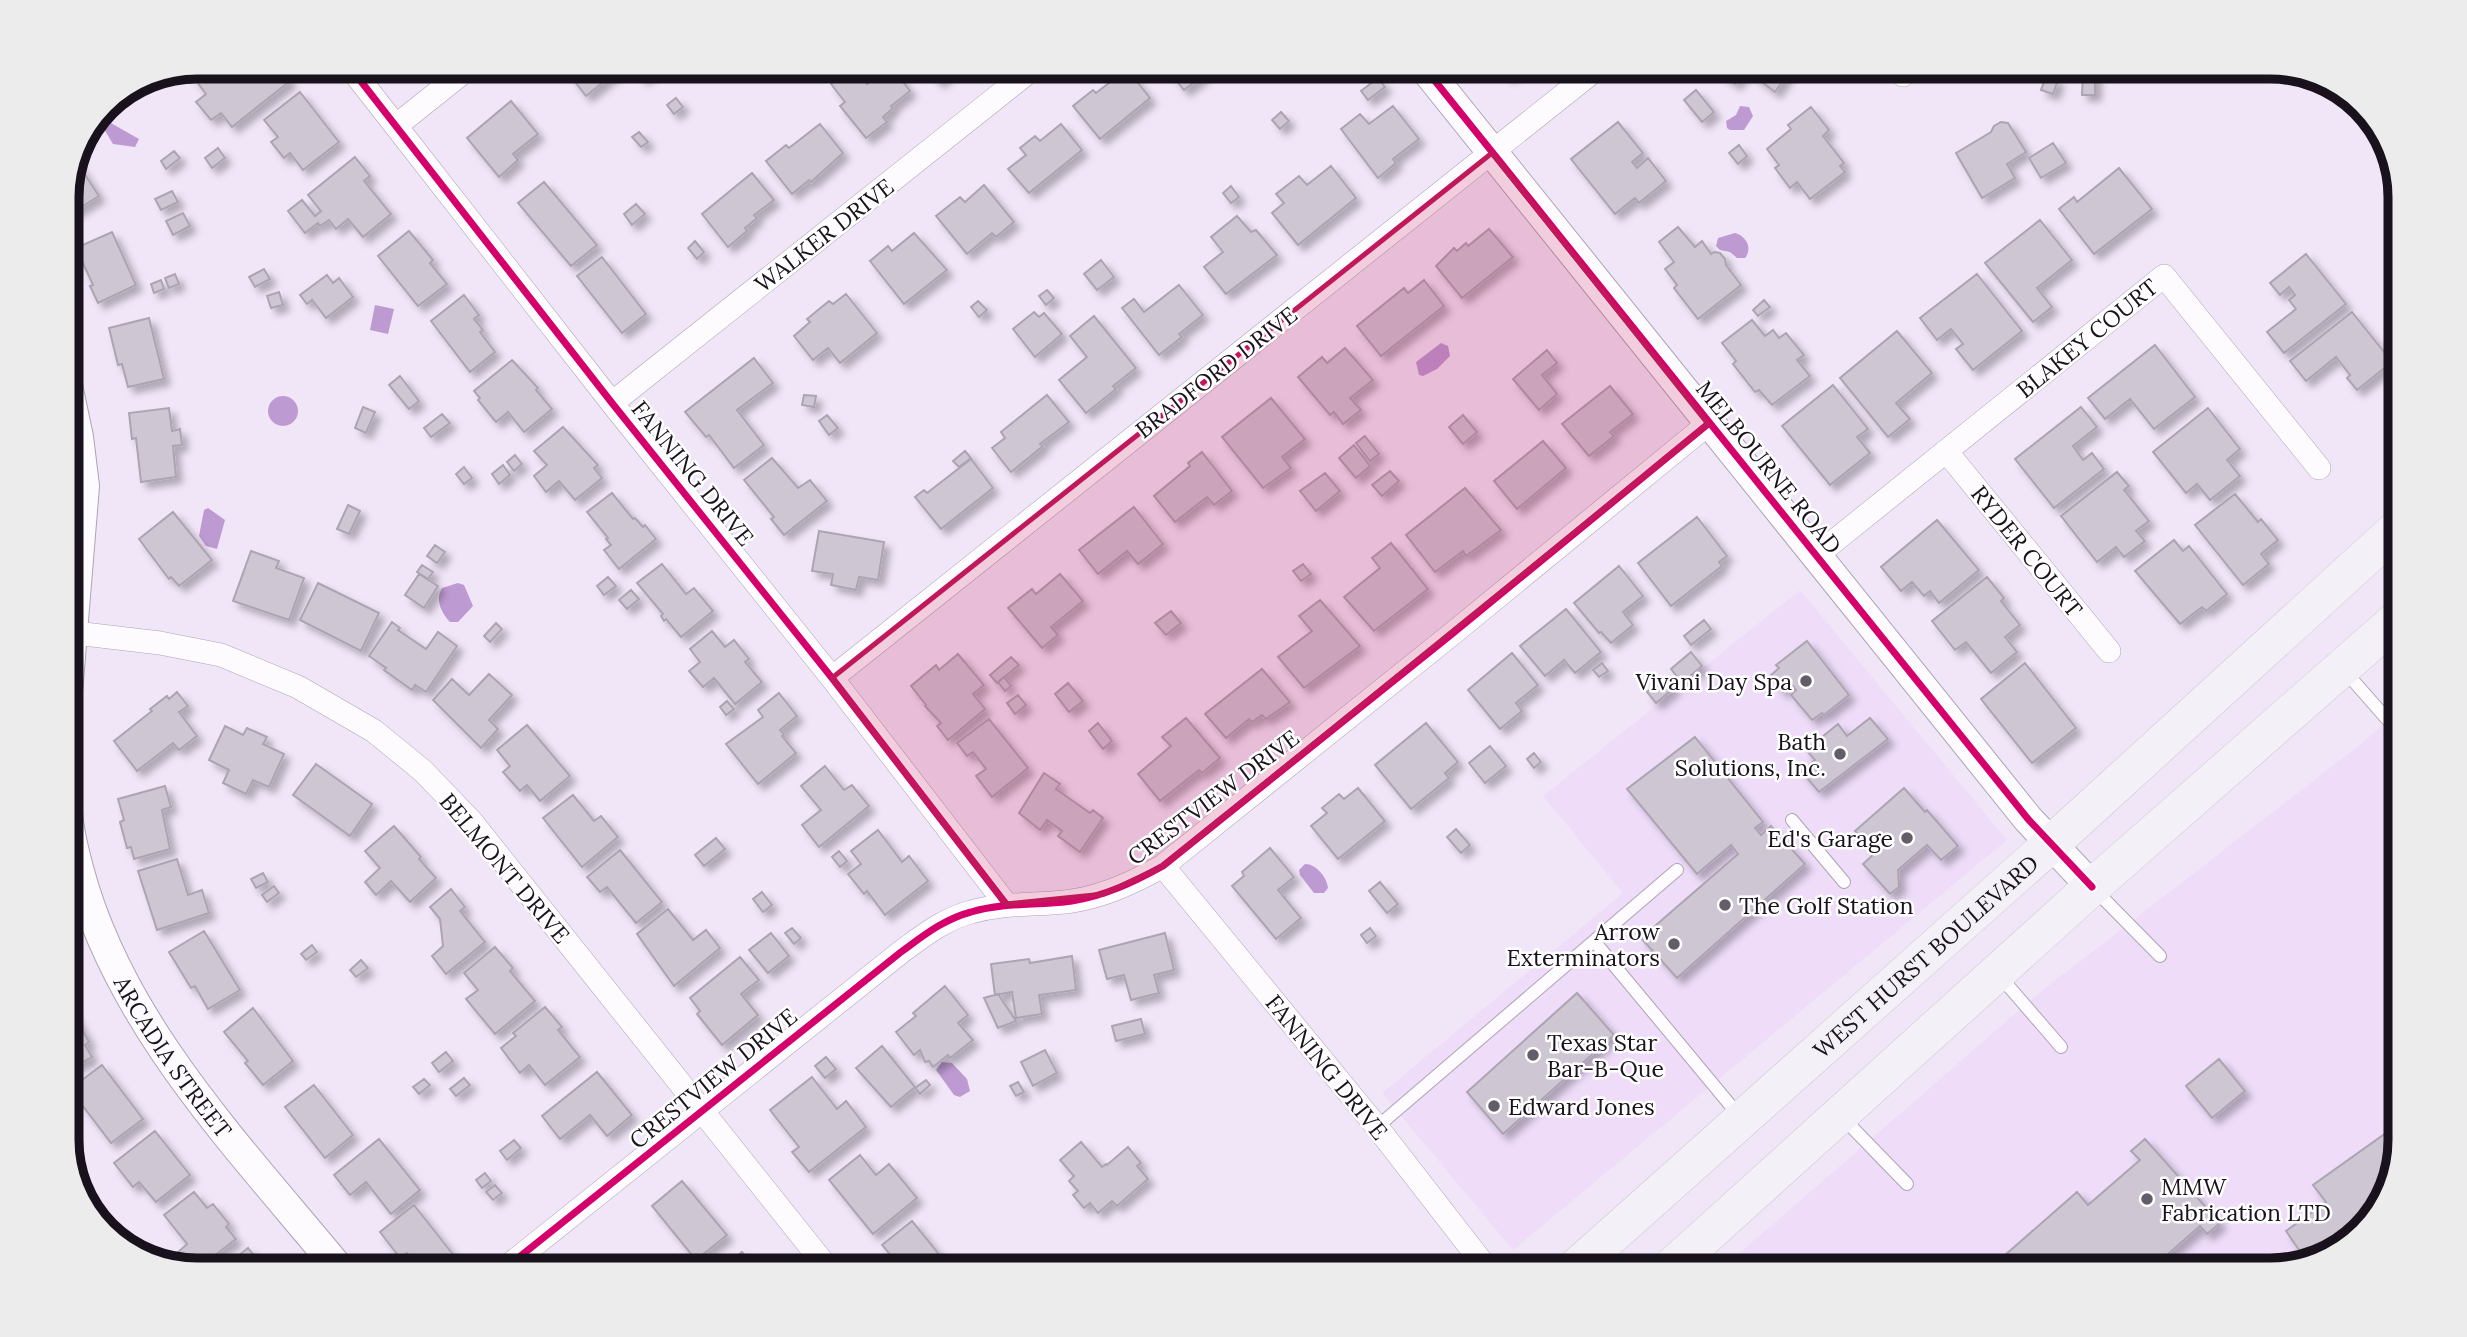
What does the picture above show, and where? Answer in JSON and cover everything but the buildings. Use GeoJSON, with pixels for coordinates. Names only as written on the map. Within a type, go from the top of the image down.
{"type":"FeatureCollection","features":[{"type":"Feature","properties":{"kind":"main road","name":"WEST HURST BOULEVARD"},"geometry":{"type":"LineString","coordinates":[[1586,1258],[2050,844],[2388,537]]}},
{"type":"Feature","properties":{"kind":"main road"},"geometry":{"type":"LineString","coordinates":[[1681,1258],[2092,887],[2343,669],[2388,640]]}},
{"type":"Feature","properties":{"kind":"street","name":"FANNING DRIVE"},"geometry":{"type":"LineString","coordinates":[[360,79],[612,403],[832,678],[1006,904]]}},
{"type":"Feature","properties":{"kind":"street"},"geometry":{"type":"LineString","coordinates":[[397,125],[455,79]]}},
{"type":"Feature","properties":{"kind":"street","name":"WALKER DRIVE"},"geometry":{"type":"LineString","coordinates":[[612,403],[1020,79]]}},
{"type":"Feature","properties":{"kind":"street","name":"MELBOURNE ROAD"},"geometry":{"type":"LineString","coordinates":[[1433,79],[2028,819],[2092,887]]}},
{"type":"Feature","properties":{"kind":"street","name":"BRADFORD DRIVE"},"geometry":{"type":"LineString","coordinates":[[832,678],[1584,79]]}},
{"type":"Feature","properties":{"kind":"street","name":"BLAKEY COURT"},"geometry":{"type":"LineString","coordinates":[[1817,555],[2164,276],[2319,468]]}},
{"type":"Feature","properties":{"kind":"street","name":"CRESTVIEW DRIVE"},"geometry":{"type":"LineString","coordinates":[[518,1258],[943,922],[969,912],[1006,904],[1072,901],[1104,894],[1135,882],[1163,866],[1708,424]]}},
{"type":"Feature","properties":{"kind":"street"},"geometry":{"type":"LineString","coordinates":[[79,445],[84,486],[79,538]]}},
{"type":"Feature","properties":{"kind":"street","name":"RYDER COURT"},"geometry":{"type":"LineString","coordinates":[[1946,451],[2109,651]]}},
{"type":"Feature","properties":{"kind":"street","name":"BELMONT DRIVE"},"geometry":{"type":"LineString","coordinates":[[79,634],[160,643],[221,655],[298,687],[374,731],[423,771],[471,821],[819,1258]]}},
{"type":"Feature","properties":{"kind":"street","name":"FANNING DRIVE"},"geometry":{"type":"LineString","coordinates":[[1163,866],[1377,1127],[1479,1258]]}},
{"type":"Feature","properties":{"kind":"street","name":"ARCADIA STREET"},"geometry":{"type":"LineString","coordinates":[[79,870],[98,929],[121,978],[148,1024],[198,1098],[330,1258]]}},
{"type":"Feature","properties":{"kind":"lane"},"geometry":{"type":"LineString","coordinates":[[2343,669],[2388,720]]}},
{"type":"Feature","properties":{"kind":"lane"},"geometry":{"type":"LineString","coordinates":[[1792,820],[1844,882]]}},
{"type":"Feature","properties":{"kind":"lane"},"geometry":{"type":"LineString","coordinates":[[1377,1127],[1677,870]]}},
{"type":"Feature","properties":{"kind":"lane"},"geometry":{"type":"LineString","coordinates":[[2092,887],[2161,956]]}},
{"type":"Feature","properties":{"kind":"lane"},"geometry":{"type":"LineString","coordinates":[[1594,941],[1741,1118]]}},
{"type":"Feature","properties":{"kind":"lane"},"geometry":{"type":"LineString","coordinates":[[1998,974],[2061,1047]]}},
{"type":"Feature","properties":{"kind":"lane"},"geometry":{"type":"LineString","coordinates":[[1841,1116],[1908,1184]]}},
{"type":"Feature","properties":{"kind":"highlighted area"},"geometry":{"type":"Polygon","coordinates":[[[1492,153],[1708,424],[1163,866],[1104,894],[1006,904],[832,678],[1492,153]]]}},
{"type":"Feature","properties":{"kind":"shaded area"},"geometry":{"type":"Polygon","coordinates":[[[1740,106],[1749,107],[1753,116],[1744,130],[1730,130],[1726,121],[1736,115],[1740,106]]]}},
{"type":"Feature","properties":{"kind":"shaded area"},"geometry":{"type":"Polygon","coordinates":[[[109,122],[139,139],[135,147],[113,144],[104,129],[109,122]]]}},
{"type":"Feature","properties":{"kind":"shaded area"},"geometry":{"type":"Polygon","coordinates":[[[1735,233],[1747,243],[1745,258],[1737,258],[1716,246],[1718,238],[1735,233]]]}},
{"type":"Feature","properties":{"kind":"shaded area"},"geometry":{"type":"Polygon","coordinates":[[[375,305],[394,309],[388,334],[370,330],[375,305]]]}},
{"type":"Feature","properties":{"kind":"shaded area"},"geometry":{"type":"Polygon","coordinates":[[[1441,343],[1448,346],[1450,356],[1437,369],[1423,376],[1419,375],[1416,362],[1441,343]]]}},
{"type":"Feature","properties":{"kind":"shaded area"},"geometry":{"type":"Polygon","coordinates":[[[283,396],[294,400],[298,411],[294,422],[283,426],[272,422],[268,411],[272,400],[283,396]]]}},
{"type":"Feature","properties":{"kind":"shaded area"},"geometry":{"type":"Polygon","coordinates":[[[208,508],[225,520],[217,549],[206,546],[199,536],[204,510],[208,508]]]}},
{"type":"Feature","properties":{"kind":"shaded area"},"geometry":{"type":"Polygon","coordinates":[[[458,583],[464,585],[473,606],[458,622],[450,622],[442,610],[439,597],[442,588],[458,583]]]}},
{"type":"Feature","properties":{"kind":"shaded area"},"geometry":{"type":"Polygon","coordinates":[[[1800,590],[2007,840],[1513,1250],[1382,1093],[1623,893],[1543,796],[1800,590]]]}},
{"type":"Feature","properties":{"kind":"shaded area"},"geometry":{"type":"Polygon","coordinates":[[[2388,721],[2388,1140],[2384,1171],[2376,1192],[2359,1218],[2348,1229],[2315,1249],[2286,1257],[2270,1258],[1734,1258],[2039,993],[2388,721]]]}},
{"type":"Feature","properties":{"kind":"shaded area"},"geometry":{"type":"Polygon","coordinates":[[[1305,864],[1313,866],[1323,876],[1328,888],[1324,893],[1314,893],[1300,875],[1299,870],[1305,864]]]}},
{"type":"Feature","properties":{"kind":"shaded area"},"geometry":{"type":"Polygon","coordinates":[[[942,1062],[952,1063],[967,1079],[970,1091],[960,1097],[954,1095],[936,1070],[942,1062]]]}},
{"type":"Feature","properties":{"kind":"cycle path"},"geometry":{"type":"LineString","coordinates":[[359,79],[612,403],[832,678],[1006,904]]}},
{"type":"Feature","properties":{"kind":"cycle path"},"geometry":{"type":"LineString","coordinates":[[1433,79],[2028,819],[2092,887]]}},
{"type":"Feature","properties":{"kind":"cycle path"},"geometry":{"type":"LineString","coordinates":[[518,1258],[901,952],[934,929],[961,915],[984,909],[1072,901],[1096,896],[1163,866],[1708,424]]}},
{"type":"Feature","properties":{"kind":"place","name":"Vivani Day Spa"},"geometry":{"type":"Point","coordinates":[1806,681]}},
{"type":"Feature","properties":{"kind":"place","name":"Bath Solutions, Inc."},"geometry":{"type":"Point","coordinates":[1840,754]}},
{"type":"Feature","properties":{"kind":"place","name":"Ed's Garage"},"geometry":{"type":"Point","coordinates":[1907,838]}},
{"type":"Feature","properties":{"kind":"place","name":"The Golf Station"},"geometry":{"type":"Point","coordinates":[1725,905]}},
{"type":"Feature","properties":{"kind":"place","name":"Arrow Exterminators"},"geometry":{"type":"Point","coordinates":[1674,944]}},
{"type":"Feature","properties":{"kind":"place","name":"Texas Star Bar-B-Que"},"geometry":{"type":"Point","coordinates":[1533,1055]}},
{"type":"Feature","properties":{"kind":"place","name":"Edward Jones"},"geometry":{"type":"Point","coordinates":[1494,1106]}},
{"type":"Feature","properties":{"kind":"place","name":"MMW Fabrication LTD"},"geometry":{"type":"Point","coordinates":[2147,1199]}}]}
